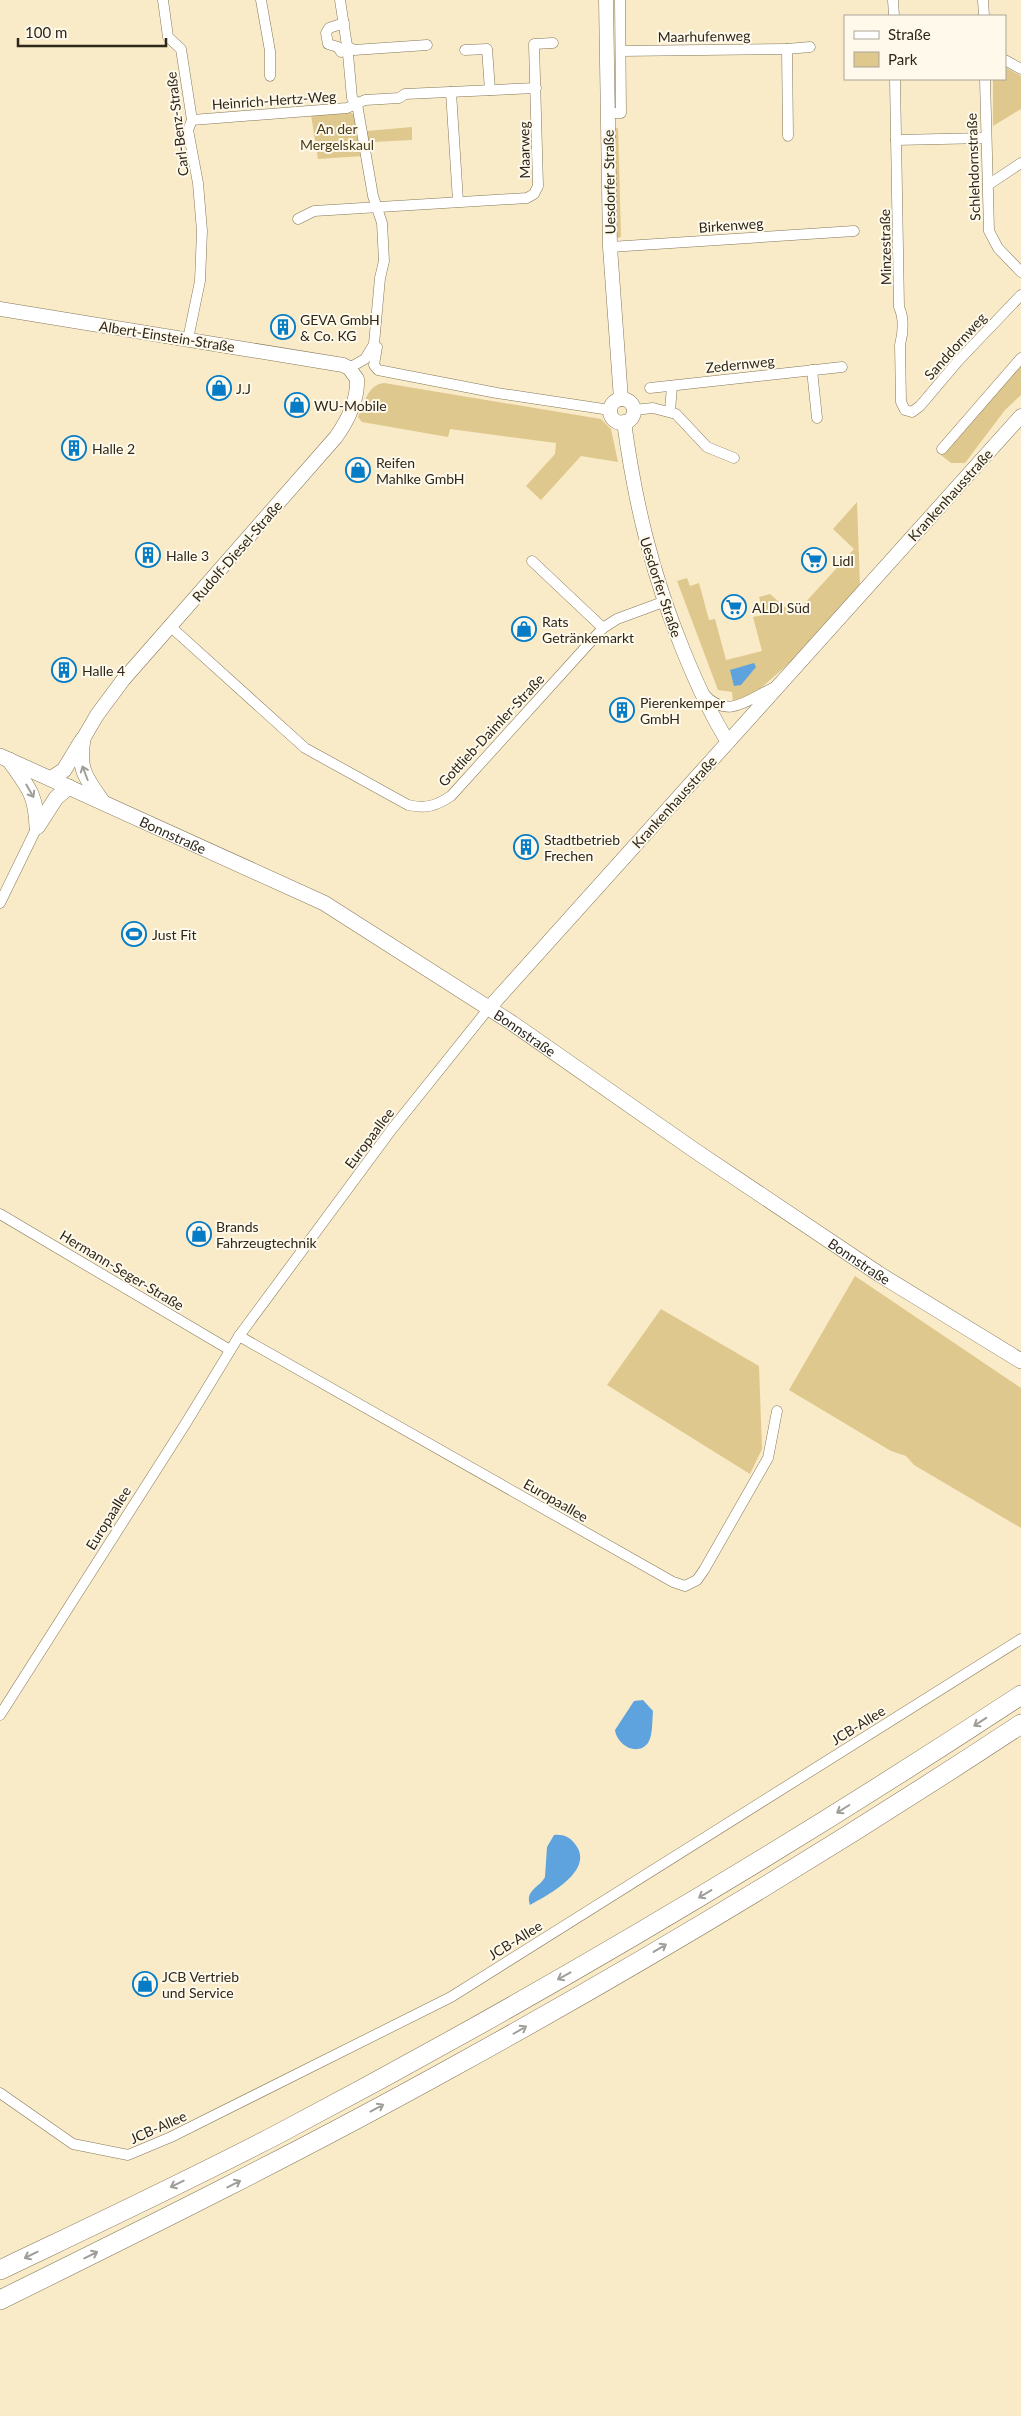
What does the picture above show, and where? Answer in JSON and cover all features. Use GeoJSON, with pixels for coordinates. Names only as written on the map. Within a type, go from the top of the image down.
{"type":"FeatureCollection","features":[{"type":"Feature","properties":{"kind":"highway"},"geometry":{"type":"LineString","coordinates":[[0,2270],[280,2133],[588,1963],[920,1762],[1021,1695]]}},
{"type":"Feature","properties":{"kind":"highway"},"geometry":{"type":"LineString","coordinates":[[0,2300],[190,2206],[460,2063],[600,1984],[770,1884],[1021,1724]]}},
{"type":"Feature","properties":{"kind":"main road"},"geometry":{"type":"LineString","coordinates":[[52,778],[64,770],[73,752],[83,739]]}},
{"type":"Feature","properties":{"kind":"main road"},"geometry":{"type":"LineString","coordinates":[[83,739],[80,757],[82,770],[103,802]]}},
{"type":"Feature","properties":{"kind":"main road"},"geometry":{"type":"LineString","coordinates":[[4,758],[29,788],[36,801],[37,827]]}},
{"type":"Feature","properties":{"kind":"main road","name":"Bonnstraße"},"geometry":{"type":"LineString","coordinates":[[4,758],[52,778],[324,903],[489,1008],[811,1229],[939,1312],[1021,1361]]}},
{"type":"Feature","properties":{"kind":"main road"},"geometry":{"type":"LineString","coordinates":[[37,827],[56,798],[69,787]]}},
{"type":"Feature","properties":{"kind":"street","name":"Carl-Benz-Straße"},"geometry":{"type":"LineString","coordinates":[[163,0],[168,37],[181,49],[192,120],[188,130],[198,184],[202,231],[200,281],[188,339]]}},
{"type":"Feature","properties":{"kind":"street"},"geometry":{"type":"LineString","coordinates":[[261,0],[270,51],[270,76]]}},
{"type":"Feature","properties":{"kind":"street"},"geometry":{"type":"LineString","coordinates":[[340,0],[348,50],[352,98],[357,104],[376,206],[382,223],[384,262],[380,278],[374,344],[365,359],[349,368]]}},
{"type":"Feature","properties":{"kind":"street","name":"Uesdorfer Straße"},"geometry":{"type":"LineString","coordinates":[[606,0],[610,246],[621,399]]}},
{"type":"Feature","properties":{"kind":"street","name":"Uesdorfer Straße"},"geometry":{"type":"LineString","coordinates":[[608,113],[621,113],[620,0]]}},
{"type":"Feature","properties":{"kind":"street"},"geometry":{"type":"LineString","coordinates":[[893,0],[894,15]]}},
{"type":"Feature","properties":{"kind":"street"},"geometry":{"type":"LineString","coordinates":[[983,0],[984,15]]}},
{"type":"Feature","properties":{"kind":"street"},"geometry":{"type":"LineString","coordinates":[[344,23],[330,28],[326,33],[328,44],[338,47],[341,52],[427,45]]}},
{"type":"Feature","properties":{"kind":"street","name":"Maarweg"},"geometry":{"type":"LineString","coordinates":[[376,206],[527,198],[534,194],[538,186],[534,44],[553,42]]}},
{"type":"Feature","properties":{"kind":"street","name":"Maarhufenweg"},"geometry":{"type":"LineString","coordinates":[[621,51],[787,49],[810,47]]}},
{"type":"Feature","properties":{"kind":"street"},"geometry":{"type":"LineString","coordinates":[[465,50],[487,49],[490,90]]}},
{"type":"Feature","properties":{"kind":"street"},"geometry":{"type":"LineString","coordinates":[[787,49],[788,136]]}},
{"type":"Feature","properties":{"kind":"street"},"geometry":{"type":"LineString","coordinates":[[1006,61],[1021,69]]}},
{"type":"Feature","properties":{"kind":"street","name":"Minzestraße"},"geometry":{"type":"LineString","coordinates":[[895,80],[899,307],[902,314],[902,338],[900,345],[901,402],[907,412]]}},
{"type":"Feature","properties":{"kind":"street","name":"Schlehdornstraße"},"geometry":{"type":"LineString","coordinates":[[985,80],[990,236],[998,248],[1021,272]]}},
{"type":"Feature","properties":{"kind":"street"},"geometry":{"type":"LineString","coordinates":[[357,104],[364,100],[398,98],[405,94],[536,88]]}},
{"type":"Feature","properties":{"kind":"street"},"geometry":{"type":"LineString","coordinates":[[451,92],[458,201]]}},
{"type":"Feature","properties":{"kind":"street","name":"Heinrich-Hertz-Weg"},"geometry":{"type":"LineString","coordinates":[[192,120],[347,108],[357,104]]}},
{"type":"Feature","properties":{"kind":"street"},"geometry":{"type":"LineString","coordinates":[[896,140],[986,138]]}},
{"type":"Feature","properties":{"kind":"street"},"geometry":{"type":"LineString","coordinates":[[988,185],[1021,163]]}},
{"type":"Feature","properties":{"kind":"street"},"geometry":{"type":"LineString","coordinates":[[298,219],[314,211],[376,206]]}},
{"type":"Feature","properties":{"kind":"street","name":"Birkenweg"},"geometry":{"type":"LineString","coordinates":[[610,246],[854,231]]}},
{"type":"Feature","properties":{"kind":"street","name":"Sanddornweg"},"geometry":{"type":"LineString","coordinates":[[907,412],[912,412],[920,406],[959,360],[1021,295]]}},
{"type":"Feature","properties":{"kind":"street","name":"Albert-Einstein-Straße"},"geometry":{"type":"LineString","coordinates":[[0,309],[188,339],[349,368]]}},
{"type":"Feature","properties":{"kind":"street"},"geometry":{"type":"LineString","coordinates":[[374,344],[377,346],[374,366],[378,370],[497,393],[610,410]]}},
{"type":"Feature","properties":{"kind":"street"},"geometry":{"type":"LineString","coordinates":[[942,449],[1021,358]]}},
{"type":"Feature","properties":{"kind":"street","name":"Zedernweg"},"geometry":{"type":"LineString","coordinates":[[650,388],[842,367]]}},
{"type":"Feature","properties":{"kind":"street","name":"Rudolf-Diesel-Straße"},"geometry":{"type":"LineString","coordinates":[[83,739],[97,715],[122,680],[322,455],[340,430],[347,418],[357,387],[356,379],[349,368]]}},
{"type":"Feature","properties":{"kind":"street"},"geometry":{"type":"LineString","coordinates":[[812,370],[817,418]]}},
{"type":"Feature","properties":{"kind":"street"},"geometry":{"type":"LineString","coordinates":[[670,411],[672,386]]}},
{"type":"Feature","properties":{"kind":"street"},"geometry":{"type":"LineString","coordinates":[[621,399],[630,402],[633,410],[632,417],[624,422],[613,418],[610,410],[615,402],[621,399]]}},
{"type":"Feature","properties":{"kind":"street"},"geometry":{"type":"LineString","coordinates":[[633,410],[653,408],[670,411],[684,420],[707,447],[734,458]]}},
{"type":"Feature","properties":{"kind":"street","name":"Krankenhausstraße"},"geometry":{"type":"LineString","coordinates":[[489,1008],[1021,416]]}},
{"type":"Feature","properties":{"kind":"street","name":"Uesdorfer Straße"},"geometry":{"type":"LineString","coordinates":[[624,422],[640,522],[663,602],[708,712],[728,742]]}},
{"type":"Feature","properties":{"kind":"street"},"geometry":{"type":"LineString","coordinates":[[532,562],[603,628]]}},
{"type":"Feature","properties":{"kind":"street","name":"Gottlieb-Daimler-Straße"},"geometry":{"type":"LineString","coordinates":[[171,627],[305,748],[408,805],[422,808],[438,805],[451,796],[603,628],[617,619],[663,602]]}},
{"type":"Feature","properties":{"kind":"street","name":"Krankenhausstraße"},"geometry":{"type":"LineString","coordinates":[[698,687],[711,702],[728,707],[739,706],[779,686]]}},
{"type":"Feature","properties":{"kind":"street"},"geometry":{"type":"LineString","coordinates":[[0,902],[37,827]]}},
{"type":"Feature","properties":{"kind":"street","name":"Europaallee"},"geometry":{"type":"LineString","coordinates":[[0,1715],[186,1423],[239,1336],[392,1129],[489,1008]]}},
{"type":"Feature","properties":{"kind":"street","name":"Hermann-Seger-Straße"},"geometry":{"type":"LineString","coordinates":[[0,1214],[230,1350]]}},
{"type":"Feature","properties":{"kind":"street","name":"Europaallee"},"geometry":{"type":"LineString","coordinates":[[239,1336],[664,1578],[685,1586],[697,1580],[704,1570],[768,1458],[777,1411]]}},
{"type":"Feature","properties":{"kind":"street","name":"JCB-Allee"},"geometry":{"type":"LineString","coordinates":[[0,2092],[73,2144],[128,2155],[171,2137],[451,1997],[1021,1639]]}},
{"type":"Feature","properties":{"kind":"green space"},"geometry":{"type":"Polygon","coordinates":[[[1006,68],[1021,76],[1021,109],[993,126],[993,80],[1006,80],[1006,68]]]}},
{"type":"Feature","properties":{"kind":"green space","name":"An der Mergelskaul"},"geometry":{"type":"Polygon","coordinates":[[[352,113],[357,120],[363,156],[318,159],[311,115],[352,113]]]}},
{"type":"Feature","properties":{"kind":"green space"},"geometry":{"type":"Polygon","coordinates":[[[412,127],[412,140],[373,142],[369,147],[367,131],[412,127]]]}},
{"type":"Feature","properties":{"kind":"green space"},"geometry":{"type":"Polygon","coordinates":[[[618,128],[621,236],[619,238],[617,237],[614,129],[618,128]]]}},
{"type":"Feature","properties":{"kind":"green space"},"geometry":{"type":"Polygon","coordinates":[[[1021,365],[1021,395],[1005,410],[965,463],[951,463],[941,455],[1021,365]]]}},
{"type":"Feature","properties":{"kind":"green space"},"geometry":{"type":"Polygon","coordinates":[[[384,383],[601,419],[611,429],[618,462],[581,456],[541,500],[526,486],[555,454],[556,443],[450,429],[448,437],[362,422],[358,417],[367,396],[374,387],[384,383]]]}},
{"type":"Feature","properties":{"kind":"green space"},"geometry":{"type":"Polygon","coordinates":[[[857,502],[860,587],[795,658],[753,695],[733,703],[732,692],[718,690],[677,581],[687,578],[690,586],[699,583],[709,620],[715,619],[726,660],[762,651],[753,617],[764,615],[759,597],[770,594],[794,615],[854,549],[833,529],[857,502]]]}},
{"type":"Feature","properties":{"kind":"green space"},"geometry":{"type":"Polygon","coordinates":[[[855,1276],[1021,1388],[1021,1528],[914,1465],[906,1456],[891,1451],[789,1390],[855,1276]]]}},
{"type":"Feature","properties":{"kind":"green space"},"geometry":{"type":"Polygon","coordinates":[[[661,1309],[759,1366],[762,1449],[750,1474],[607,1385],[661,1309]]]}},
{"type":"Feature","properties":{"kind":"water"},"geometry":{"type":"Polygon","coordinates":[[[754,663],[756,667],[741,685],[734,686],[730,670],[754,663]]]}},
{"type":"Feature","properties":{"kind":"water"},"geometry":{"type":"Polygon","coordinates":[[[643,1700],[653,1711],[651,1736],[644,1747],[633,1749],[619,1740],[615,1730],[634,1701],[643,1700]]]}},
{"type":"Feature","properties":{"kind":"water"},"geometry":{"type":"Polygon","coordinates":[[[554,1835],[569,1838],[575,1844],[580,1854],[579,1863],[575,1872],[558,1888],[530,1905],[529,1896],[531,1892],[545,1877],[547,1847],[554,1835]]]}},
{"type":"Feature","properties":{"kind":"place","name":"GEVA GmbH & Co. KG"},"geometry":{"type":"Point","coordinates":[283,327]}},
{"type":"Feature","properties":{"kind":"place","name":"J.J"},"geometry":{"type":"Point","coordinates":[219,388]}},
{"type":"Feature","properties":{"kind":"place","name":"WU-Mobile"},"geometry":{"type":"Point","coordinates":[297,405]}},
{"type":"Feature","properties":{"kind":"place","name":"Halle 2"},"geometry":{"type":"Point","coordinates":[74,448]}},
{"type":"Feature","properties":{"kind":"place","name":"Reifen Mahlke GmbH"},"geometry":{"type":"Point","coordinates":[358,470]}},
{"type":"Feature","properties":{"kind":"place","name":"Halle 3"},"geometry":{"type":"Point","coordinates":[148,555]}},
{"type":"Feature","properties":{"kind":"place","name":"Lidl"},"geometry":{"type":"Point","coordinates":[814,560]}},
{"type":"Feature","properties":{"kind":"place","name":"ALDI Süd"},"geometry":{"type":"Point","coordinates":[734,607]}},
{"type":"Feature","properties":{"kind":"place","name":"Rats Getränkemarkt"},"geometry":{"type":"Point","coordinates":[524,629]}},
{"type":"Feature","properties":{"kind":"place","name":"Halle 4"},"geometry":{"type":"Point","coordinates":[64,670]}},
{"type":"Feature","properties":{"kind":"place","name":"Pierenkemper GmbH"},"geometry":{"type":"Point","coordinates":[622,710]}},
{"type":"Feature","properties":{"kind":"place","name":"Stadtbetrieb Frechen"},"geometry":{"type":"Point","coordinates":[526,847]}},
{"type":"Feature","properties":{"kind":"place","name":"Just Fit"},"geometry":{"type":"Point","coordinates":[134,934]}},
{"type":"Feature","properties":{"kind":"place","name":"Brands Fahrzeugtechnik"},"geometry":{"type":"Point","coordinates":[199,1234]}},
{"type":"Feature","properties":{"kind":"place","name":"JCB Vertrieb und Service"},"geometry":{"type":"Point","coordinates":[145,1984]}}]}
